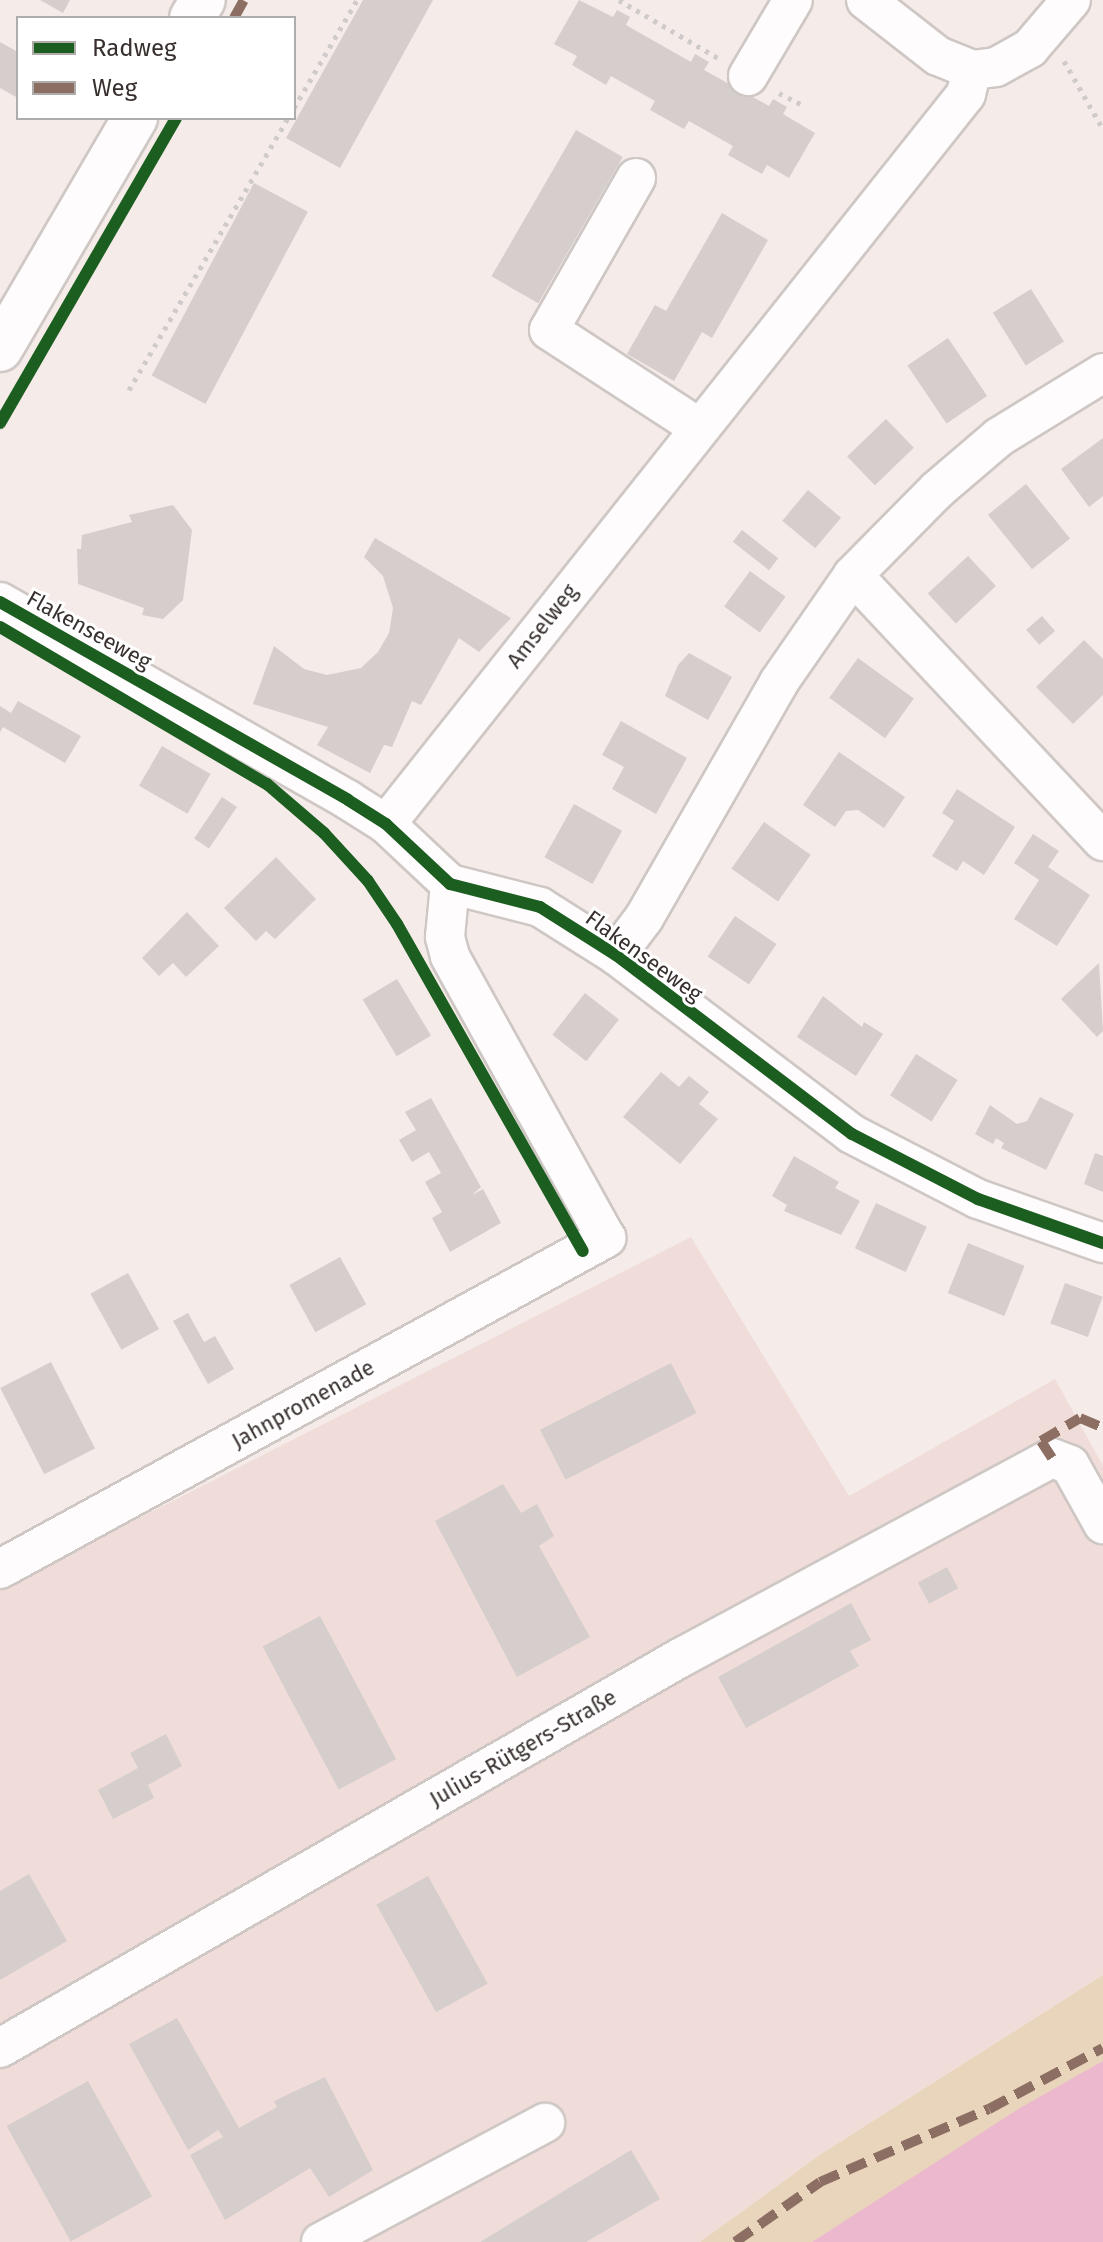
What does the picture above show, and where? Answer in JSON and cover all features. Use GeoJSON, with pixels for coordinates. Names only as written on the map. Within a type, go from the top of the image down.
{"type":"FeatureCollection","features":[{"type":"Feature","properties":{"kind":"main road"},"geometry":{"type":"LineString","coordinates":[[0,349],[134,120]]}},
{"type":"Feature","properties":{"kind":"street"},"geometry":{"type":"LineString","coordinates":[[748,76],[793,0]]}},
{"type":"Feature","properties":{"kind":"street"},"geometry":{"type":"LineString","coordinates":[[866,0],[938,56],[972,70],[996,67],[1047,33],[1071,0]]}},
{"type":"Feature","properties":{"kind":"street","name":"Amselweg"},"geometry":{"type":"LineString","coordinates":[[386,824],[698,427],[966,94],[972,70]]}},
{"type":"Feature","properties":{"kind":"street"},"geometry":{"type":"LineString","coordinates":[[636,178],[549,330],[698,427]]}},
{"type":"Feature","properties":{"kind":"street","name":"Flakenseeweg"},"geometry":{"type":"LineString","coordinates":[[616,955],[644,918],[779,682],[853,575],[937,490],[999,437],[1103,373]]}},
{"type":"Feature","properties":{"kind":"street"},"geometry":{"type":"LineString","coordinates":[[853,575],[1103,841]]}},
{"type":"Feature","properties":{"kind":"street","name":"Flakenseeweg"},"geometry":{"type":"LineString","coordinates":[[0,602],[386,824],[450,884],[540,907],[616,955],[852,1134],[978,1199],[1103,1243]]}},
{"type":"Feature","properties":{"kind":"street","name":"Jahnpromenade"},"geometry":{"type":"LineString","coordinates":[[0,1569],[606,1238],[450,956],[445,937],[450,884]]}},
{"type":"Feature","properties":{"kind":"street","name":"Julius-Rütgers-Straße"},"geometry":{"type":"LineString","coordinates":[[0,2048],[680,1658],[1052,1458],[1070,1465],[1103,1524]]}},
{"type":"Feature","properties":{"kind":"street"},"geometry":{"type":"LineString","coordinates":[[321,2242],[545,2123]]}},
{"type":"Feature","properties":{"kind":"path"},"geometry":{"type":"LineString","coordinates":[[296,105],[357,0]]}},
{"type":"Feature","properties":{"kind":"path"},"geometry":{"type":"LineString","coordinates":[[619,0],[806,107]]}},
{"type":"Feature","properties":{"kind":"path"},"geometry":{"type":"LineString","coordinates":[[1047,33],[1103,129]]}},
{"type":"Feature","properties":{"kind":"path"},"geometry":{"type":"LineString","coordinates":[[129,390],[287,120]]}},
{"type":"Feature","properties":{"kind":"shaded area"},"geometry":{"type":"Polygon","coordinates":[[[691,1237],[849,1496],[1055,1379],[1103,1466],[1103,1975],[821,2154],[700,2242],[0,2242],[0,1589],[691,1237]]]}},
{"type":"Feature","properties":{"kind":"shaded area"},"geometry":{"type":"Polygon","coordinates":[[[1103,1975],[1103,2061],[812,2242],[700,2242],[821,2154],[1103,1975]]]}},
{"type":"Feature","properties":{"kind":"shaded area"},"geometry":{"type":"Polygon","coordinates":[[[1103,2061],[1103,2242],[812,2242],[1020,2108],[1103,2061]]]}},
{"type":"Feature","properties":{"kind":"building"},"geometry":{"type":"Polygon","coordinates":[[[40,0],[70,0],[63,13],[40,0]]]}},
{"type":"Feature","properties":{"kind":"building"},"geometry":{"type":"Polygon","coordinates":[[[363,0],[433,0],[340,168],[286,138],[363,0]]]}},
{"type":"Feature","properties":{"kind":"building"},"geometry":{"type":"Polygon","coordinates":[[[579,0],[613,17],[617,10],[630,17],[626,25],[691,62],[695,54],[709,62],[704,70],[769,106],[773,99],[787,107],[783,114],[815,133],[789,178],[767,165],[762,174],[728,155],[733,146],[689,121],[684,129],[650,110],[655,101],[611,76],[606,85],[572,65],[577,56],[554,44],[579,0]]]}},
{"type":"Feature","properties":{"kind":"building"},"geometry":{"type":"Polygon","coordinates":[[[0,42],[16,51],[16,97],[0,88],[0,42]]]}},
{"type":"Feature","properties":{"kind":"building"},"geometry":{"type":"Polygon","coordinates":[[[576,130],[623,157],[538,303],[492,276],[576,130]]]}},
{"type":"Feature","properties":{"kind":"building"},"geometry":{"type":"Polygon","coordinates":[[[254,183],[308,212],[206,404],[152,375],[254,183]]]}},
{"type":"Feature","properties":{"kind":"building"},"geometry":{"type":"Polygon","coordinates":[[[722,213],[768,240],[712,338],[702,332],[674,381],[627,354],[655,305],[666,311],[722,213]]]}},
{"type":"Feature","properties":{"kind":"building"},"geometry":{"type":"Polygon","coordinates":[[[1031,289],[1064,342],[1026,365],[993,313],[1031,289]]]}},
{"type":"Feature","properties":{"kind":"building"},"geometry":{"type":"Polygon","coordinates":[[[948,338],[987,396],[947,423],[907,365],[948,338]]]}},
{"type":"Feature","properties":{"kind":"building"},"geometry":{"type":"Polygon","coordinates":[[[886,419],[914,448],[875,485],[847,457],[886,419]]]}},
{"type":"Feature","properties":{"kind":"building"},"geometry":{"type":"Polygon","coordinates":[[[1103,438],[1103,496],[1089,507],[1061,469],[1103,438]]]}},
{"type":"Feature","properties":{"kind":"building"},"geometry":{"type":"Polygon","coordinates":[[[1026,484],[1070,538],[1032,569],[988,515],[1026,484]]]}},
{"type":"Feature","properties":{"kind":"building"},"geometry":{"type":"Polygon","coordinates":[[[808,490],[841,518],[815,548],[782,521],[808,490]]]}},
{"type":"Feature","properties":{"kind":"building"},"geometry":{"type":"Polygon","coordinates":[[[173,505],[192,530],[183,600],[163,619],[142,615],[144,608],[78,584],[77,549],[81,549],[82,535],[132,522],[129,515],[173,505]]]}},
{"type":"Feature","properties":{"kind":"building"},"geometry":{"type":"Polygon","coordinates":[[[742,530],[778,558],[769,570],[733,542],[742,530]]]}},
{"type":"Feature","properties":{"kind":"building"},"geometry":{"type":"Polygon","coordinates":[[[375,538],[511,618],[479,652],[459,638],[421,705],[412,701],[392,747],[384,745],[370,773],[317,745],[328,727],[253,704],[274,646],[304,669],[327,675],[361,668],[378,652],[389,633],[393,608],[383,576],[364,557],[375,538]]]}},
{"type":"Feature","properties":{"kind":"building"},"geometry":{"type":"Polygon","coordinates":[[[968,556],[996,586],[956,623],[928,594],[968,556]]]}},
{"type":"Feature","properties":{"kind":"building"},"geometry":{"type":"Polygon","coordinates":[[[750,571],[786,597],[760,632],[724,607],[750,571]]]}},
{"type":"Feature","properties":{"kind":"building"},"geometry":{"type":"Polygon","coordinates":[[[1042,616],[1055,631],[1039,645],[1026,630],[1042,616]]]}},
{"type":"Feature","properties":{"kind":"building"},"geometry":{"type":"Polygon","coordinates":[[[1084,640],[1103,659],[1103,695],[1073,724],[1036,687],[1084,640]]]}},
{"type":"Feature","properties":{"kind":"building"},"geometry":{"type":"Polygon","coordinates":[[[689,653],[732,677],[708,720],[665,696],[678,665],[689,653]]]}},
{"type":"Feature","properties":{"kind":"building"},"geometry":{"type":"Polygon","coordinates":[[[858,658],[914,699],[885,738],[829,698],[858,658]]]}},
{"type":"Feature","properties":{"kind":"building"},"geometry":{"type":"Polygon","coordinates":[[[18,701],[81,736],[65,763],[3,727],[0,732],[0,706],[11,713],[18,701]]]}},
{"type":"Feature","properties":{"kind":"building"},"geometry":{"type":"Polygon","coordinates":[[[621,721],[687,758],[656,814],[612,789],[624,767],[602,755],[621,721]]]}},
{"type":"Feature","properties":{"kind":"building"},"geometry":{"type":"Polygon","coordinates":[[[162,746],[210,774],[187,814],[139,786],[162,746]]]}},
{"type":"Feature","properties":{"kind":"building"},"geometry":{"type":"Polygon","coordinates":[[[839,752],[905,797],[884,828],[858,810],[846,811],[835,827],[803,805],[839,752]]]}},
{"type":"Feature","properties":{"kind":"building"},"geometry":{"type":"Polygon","coordinates":[[[957,789],[1015,827],[984,875],[963,861],[957,871],[932,856],[954,821],[942,813],[957,789]]]}},
{"type":"Feature","properties":{"kind":"building"},"geometry":{"type":"Polygon","coordinates":[[[222,797],[237,807],[209,849],[194,838],[222,797]]]}},
{"type":"Feature","properties":{"kind":"building"},"geometry":{"type":"Polygon","coordinates":[[[574,804],[622,831],[593,884],[544,857],[574,804]]]}},
{"type":"Feature","properties":{"kind":"building"},"geometry":{"type":"Polygon","coordinates":[[[764,822],[811,855],[778,901],[731,869],[764,822]]]}},
{"type":"Feature","properties":{"kind":"building"},"geometry":{"type":"Polygon","coordinates":[[[1033,834],[1059,851],[1048,867],[1090,895],[1057,946],[1014,919],[1039,880],[1014,863],[1033,834]]]}},
{"type":"Feature","properties":{"kind":"building"},"geometry":{"type":"Polygon","coordinates":[[[276,857],[316,899],[275,939],[266,931],[256,941],[224,908],[276,857]]]}},
{"type":"Feature","properties":{"kind":"building"},"geometry":{"type":"Polygon","coordinates":[[[187,912],[219,946],[186,977],[173,963],[159,976],[142,958],[187,912]]]}},
{"type":"Feature","properties":{"kind":"building"},"geometry":{"type":"Polygon","coordinates":[[[735,916],[776,944],[749,985],[708,957],[735,916]]]}},
{"type":"Feature","properties":{"kind":"building"},"geometry":{"type":"Polygon","coordinates":[[[1099,963],[1103,1031],[1097,1037],[1061,999],[1099,963]]]}},
{"type":"Feature","properties":{"kind":"building"},"geometry":{"type":"Polygon","coordinates":[[[397,979],[431,1036],[397,1056],[363,1000],[397,979]]]}},
{"type":"Feature","properties":{"kind":"building"},"geometry":{"type":"Polygon","coordinates":[[[585,993],[619,1019],[586,1061],[552,1035],[585,993]]]}},
{"type":"Feature","properties":{"kind":"building"},"geometry":{"type":"Polygon","coordinates":[[[823,996],[862,1027],[864,1022],[883,1034],[856,1076],[797,1037],[823,996]]]}},
{"type":"Feature","properties":{"kind":"building"},"geometry":{"type":"Polygon","coordinates":[[[916,1054],[958,1080],[932,1122],[890,1096],[916,1054]]]}},
{"type":"Feature","properties":{"kind":"building"},"geometry":{"type":"Polygon","coordinates":[[[661,1072],[679,1087],[689,1076],[709,1092],[699,1104],[718,1119],[680,1164],[623,1117],[661,1072]]]}},
{"type":"Feature","properties":{"kind":"building"},"geometry":{"type":"Polygon","coordinates":[[[1040,1097],[1074,1114],[1046,1170],[1001,1148],[1004,1143],[996,1138],[993,1144],[975,1134],[990,1105],[1017,1124],[1027,1121],[1040,1097]]]}},
{"type":"Feature","properties":{"kind":"building"},"geometry":{"type":"Polygon","coordinates":[[[431,1098],[481,1187],[472,1195],[483,1189],[501,1223],[450,1252],[432,1218],[442,1212],[425,1182],[441,1173],[429,1152],[412,1162],[399,1140],[416,1130],[405,1112],[431,1098]]]}},
{"type":"Feature","properties":{"kind":"building"},"geometry":{"type":"Polygon","coordinates":[[[1095,1153],[1103,1156],[1103,1192],[1084,1184],[1095,1153]]]}},
{"type":"Feature","properties":{"kind":"building"},"geometry":{"type":"Polygon","coordinates":[[[794,1156],[839,1182],[835,1188],[860,1201],[841,1235],[784,1211],[787,1205],[772,1196],[794,1156]]]}},
{"type":"Feature","properties":{"kind":"building"},"geometry":{"type":"Polygon","coordinates":[[[876,1203],[927,1227],[906,1272],[855,1248],[876,1203]]]}},
{"type":"Feature","properties":{"kind":"building"},"geometry":{"type":"Polygon","coordinates":[[[968,1243],[1025,1266],[1004,1316],[948,1293],[968,1243]]]}},
{"type":"Feature","properties":{"kind":"building"},"geometry":{"type":"Polygon","coordinates":[[[340,1257],[366,1304],[315,1332],[289,1285],[340,1257]]]}},
{"type":"Feature","properties":{"kind":"building"},"geometry":{"type":"Polygon","coordinates":[[[128,1273],[159,1329],[121,1350],[90,1294],[128,1273]]]}},
{"type":"Feature","properties":{"kind":"building"},"geometry":{"type":"Polygon","coordinates":[[[1065,1283],[1103,1297],[1088,1337],[1050,1323],[1065,1283]]]}},
{"type":"Feature","properties":{"kind":"building"},"geometry":{"type":"Polygon","coordinates":[[[188,1313],[204,1342],[215,1336],[234,1369],[208,1384],[173,1321],[188,1313]]]}},
{"type":"Feature","properties":{"kind":"building"},"geometry":{"type":"Polygon","coordinates":[[[51,1362],[95,1448],[44,1474],[0,1388],[51,1362]]]}},
{"type":"Feature","properties":{"kind":"building"},"geometry":{"type":"Polygon","coordinates":[[[671,1363],[696,1413],[565,1480],[540,1430],[671,1363]]]}},
{"type":"Feature","properties":{"kind":"building"},"geometry":{"type":"Polygon","coordinates":[[[503,1484],[521,1513],[537,1504],[554,1536],[539,1546],[590,1637],[517,1677],[435,1521],[503,1484]]]}},
{"type":"Feature","properties":{"kind":"building"},"geometry":{"type":"Polygon","coordinates":[[[947,1567],[958,1588],[929,1604],[918,1582],[947,1567]]]}},
{"type":"Feature","properties":{"kind":"building"},"geometry":{"type":"Polygon","coordinates":[[[851,1603],[871,1640],[850,1651],[859,1666],[746,1728],[718,1677],[851,1603]]]}},
{"type":"Feature","properties":{"kind":"building"},"geometry":{"type":"Polygon","coordinates":[[[320,1616],[396,1759],[339,1790],[263,1647],[320,1616]]]}},
{"type":"Feature","properties":{"kind":"building"},"geometry":{"type":"Polygon","coordinates":[[[166,1734],[182,1766],[148,1785],[154,1798],[113,1819],[98,1790],[138,1768],[130,1753],[166,1734]]]}},
{"type":"Feature","properties":{"kind":"building"},"geometry":{"type":"Polygon","coordinates":[[[29,1874],[67,1941],[0,1980],[0,1891],[29,1874]]]}},
{"type":"Feature","properties":{"kind":"building"},"geometry":{"type":"Polygon","coordinates":[[[428,1876],[488,1984],[436,2012],[376,1905],[428,1876]]]}},
{"type":"Feature","properties":{"kind":"building"},"geometry":{"type":"Polygon","coordinates":[[[177,2018],[239,2128],[277,2107],[274,2101],[325,2077],[373,2170],[329,2197],[310,2168],[225,2220],[190,2155],[223,2137],[218,2130],[188,2150],[129,2044],[177,2018]]]}},
{"type":"Feature","properties":{"kind":"building"},"geometry":{"type":"Polygon","coordinates":[[[88,2081],[152,2196],[71,2242],[7,2126],[88,2081]]]}},
{"type":"Feature","properties":{"kind":"building"},"geometry":{"type":"Polygon","coordinates":[[[631,2150],[660,2199],[586,2242],[480,2242],[631,2150]]]}},
{"type":"Feature","properties":{"kind":"marked path"},"geometry":{"type":"LineString","coordinates":[[235,16],[244,0]]}},
{"type":"Feature","properties":{"kind":"marked path"},"geometry":{"type":"LineString","coordinates":[[1052,1458],[1041,1441],[1080,1418],[1103,1428]]}},
{"type":"Feature","properties":{"kind":"marked path"},"geometry":{"type":"LineString","coordinates":[[735,2242],[820,2182],[989,2109],[1103,2048]]}},
{"type":"Feature","properties":{"kind":"cycle path"},"geometry":{"type":"LineString","coordinates":[[0,423],[175,120]]}},
{"type":"Feature","properties":{"kind":"cycle path"},"geometry":{"type":"LineString","coordinates":[[0,602],[348,800],[386,824],[450,884],[540,907],[616,955],[852,1134],[978,1199],[1103,1243]]}},
{"type":"Feature","properties":{"kind":"cycle path"},"geometry":{"type":"LineString","coordinates":[[0,627],[267,784],[324,833],[368,881],[397,924],[583,1251]]}}]}
